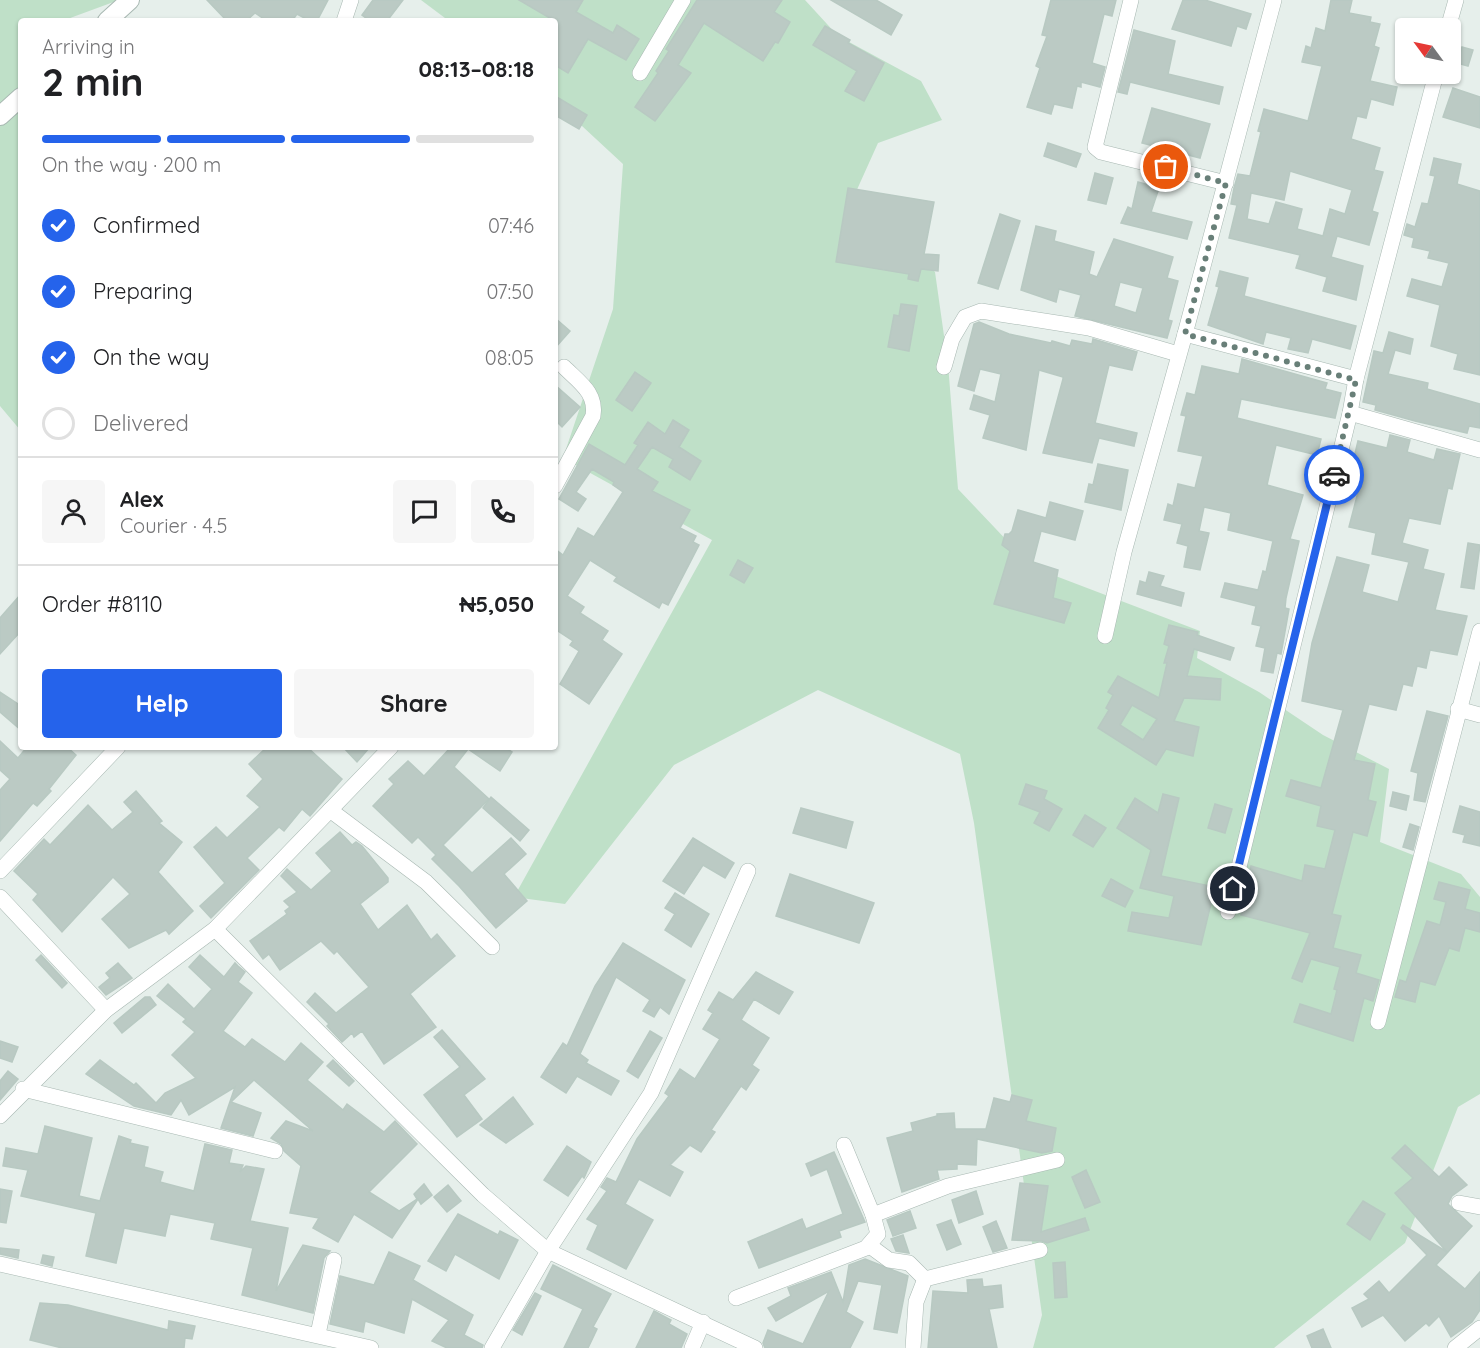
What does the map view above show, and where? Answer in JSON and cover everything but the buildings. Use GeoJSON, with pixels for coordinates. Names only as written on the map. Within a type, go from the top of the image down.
{"type":"FeatureCollection","features":[{"type":"Feature","properties":{"kind":"street"},"geometry":{"type":"LineString","coordinates":[[110,18],[130,0]]}},
{"type":"Feature","properties":{"kind":"street"},"geometry":{"type":"LineString","coordinates":[[345,18],[351,0]]}},
{"type":"Feature","properties":{"kind":"street"},"geometry":{"type":"LineString","coordinates":[[640,73],[683,0]]}},
{"type":"Feature","properties":{"kind":"street"},"geometry":{"type":"LineString","coordinates":[[1131,0],[1095,147],[1101,152],[1226,183]]}},
{"type":"Feature","properties":{"kind":"street"},"geometry":{"type":"LineString","coordinates":[[1105,636],[1124,552],[1274,0]]}},
{"type":"Feature","properties":{"kind":"street"},"geometry":{"type":"LineString","coordinates":[[1451,18],[1456,0]]}},
{"type":"Feature","properties":{"kind":"street"},"geometry":{"type":"LineString","coordinates":[[1228,912],[1350,413],[1356,380],[1433,84]]}},
{"type":"Feature","properties":{"kind":"street"},"geometry":{"type":"LineString","coordinates":[[0,116],[18,100]]}},
{"type":"Feature","properties":{"kind":"street"},"geometry":{"type":"LineString","coordinates":[[944,367],[952,339],[965,317],[981,311],[1089,328],[1178,354]]}},
{"type":"Feature","properties":{"kind":"street"},"geometry":{"type":"LineString","coordinates":[[1185,334],[1356,380]]}},
{"type":"Feature","properties":{"kind":"street"},"geometry":{"type":"LineString","coordinates":[[558,480],[592,416],[595,404],[591,394],[564,367]]}},
{"type":"Feature","properties":{"kind":"street"},"geometry":{"type":"LineString","coordinates":[[1350,413],[1480,450]]}},
{"type":"Feature","properties":{"kind":"street"},"geometry":{"type":"LineString","coordinates":[[1378,1022],[1480,631]]}},
{"type":"Feature","properties":{"kind":"street"},"geometry":{"type":"LineString","coordinates":[[1458,709],[1480,715]]}},
{"type":"Feature","properties":{"kind":"street"},"geometry":{"type":"LineString","coordinates":[[0,871],[115,750]]}},
{"type":"Feature","properties":{"kind":"street"},"geometry":{"type":"LineString","coordinates":[[0,1116],[23,1089],[106,1010],[215,929],[388,750]]}},
{"type":"Feature","properties":{"kind":"street"},"geometry":{"type":"LineString","coordinates":[[330,810],[426,882],[492,946]]}},
{"type":"Feature","properties":{"kind":"street"},"geometry":{"type":"LineString","coordinates":[[492,1348],[548,1251],[651,1093],[748,871]]}},
{"type":"Feature","properties":{"kind":"street"},"geometry":{"type":"LineString","coordinates":[[0,897],[106,1010]]}},
{"type":"Feature","properties":{"kind":"street"},"geometry":{"type":"LineString","coordinates":[[215,929],[483,1195],[548,1251],[755,1348]]}},
{"type":"Feature","properties":{"kind":"street"},"geometry":{"type":"LineString","coordinates":[[23,1089],[275,1151]]}},
{"type":"Feature","properties":{"kind":"street"},"geometry":{"type":"LineString","coordinates":[[735,1298],[870,1246],[878,1234],[873,1215],[844,1145]]}},
{"type":"Feature","properties":{"kind":"street"},"geometry":{"type":"LineString","coordinates":[[873,1215],[948,1186],[1057,1160]]}},
{"type":"Feature","properties":{"kind":"street"},"geometry":{"type":"LineString","coordinates":[[1459,1203],[1480,1207]]}},
{"type":"Feature","properties":{"kind":"street"},"geometry":{"type":"LineString","coordinates":[[870,1246],[889,1260],[909,1263],[925,1279]]}},
{"type":"Feature","properties":{"kind":"street"},"geometry":{"type":"LineString","coordinates":[[925,1279],[1040,1250]]}},
{"type":"Feature","properties":{"kind":"street"},"geometry":{"type":"LineString","coordinates":[[318,1334],[334,1260]]}},
{"type":"Feature","properties":{"kind":"street"},"geometry":{"type":"LineString","coordinates":[[0,1264],[318,1334],[371,1348]]}},
{"type":"Feature","properties":{"kind":"street"},"geometry":{"type":"LineString","coordinates":[[913,1348],[916,1302],[925,1279]]}},
{"type":"Feature","properties":{"kind":"street"},"geometry":{"type":"LineString","coordinates":[[692,1348],[703,1322]]}},
{"type":"Feature","properties":{"kind":"street"},"geometry":{"type":"LineString","coordinates":[[1455,1348],[1480,1328]]}},
{"type":"Feature","properties":{"kind":"green space"},"geometry":{"type":"Polygon","coordinates":[[[0,0],[119,0],[70,18],[18,18],[18,427],[0,406],[0,0]]]}},
{"type":"Feature","properties":{"kind":"green space"},"geometry":{"type":"Polygon","coordinates":[[[421,0],[805,0],[838,36],[921,81],[942,120],[878,143],[855,194],[935,272],[948,364],[958,489],[1032,567],[1200,631],[1197,658],[1259,692],[1323,735],[1389,769],[1380,842],[1461,874],[1480,897],[1480,1094],[1458,1107],[1405,1243],[1274,1348],[1033,1348],[1042,1315],[974,823],[960,754],[818,690],[674,765],[565,904],[514,897],[712,540],[563,458],[613,309],[623,164],[558,104],[558,18],[445,18],[421,0]]]}},
{"type":"Feature","properties":{"kind":"way so far"},"geometry":{"type":"LineString","coordinates":[[1166,167],[1226,183],[1185,334],[1356,380],[1334,475]]}},
{"type":"Feature","properties":{"kind":"route"},"geometry":{"type":"LineString","coordinates":[[1233,889],[1334,475]]}}]}
